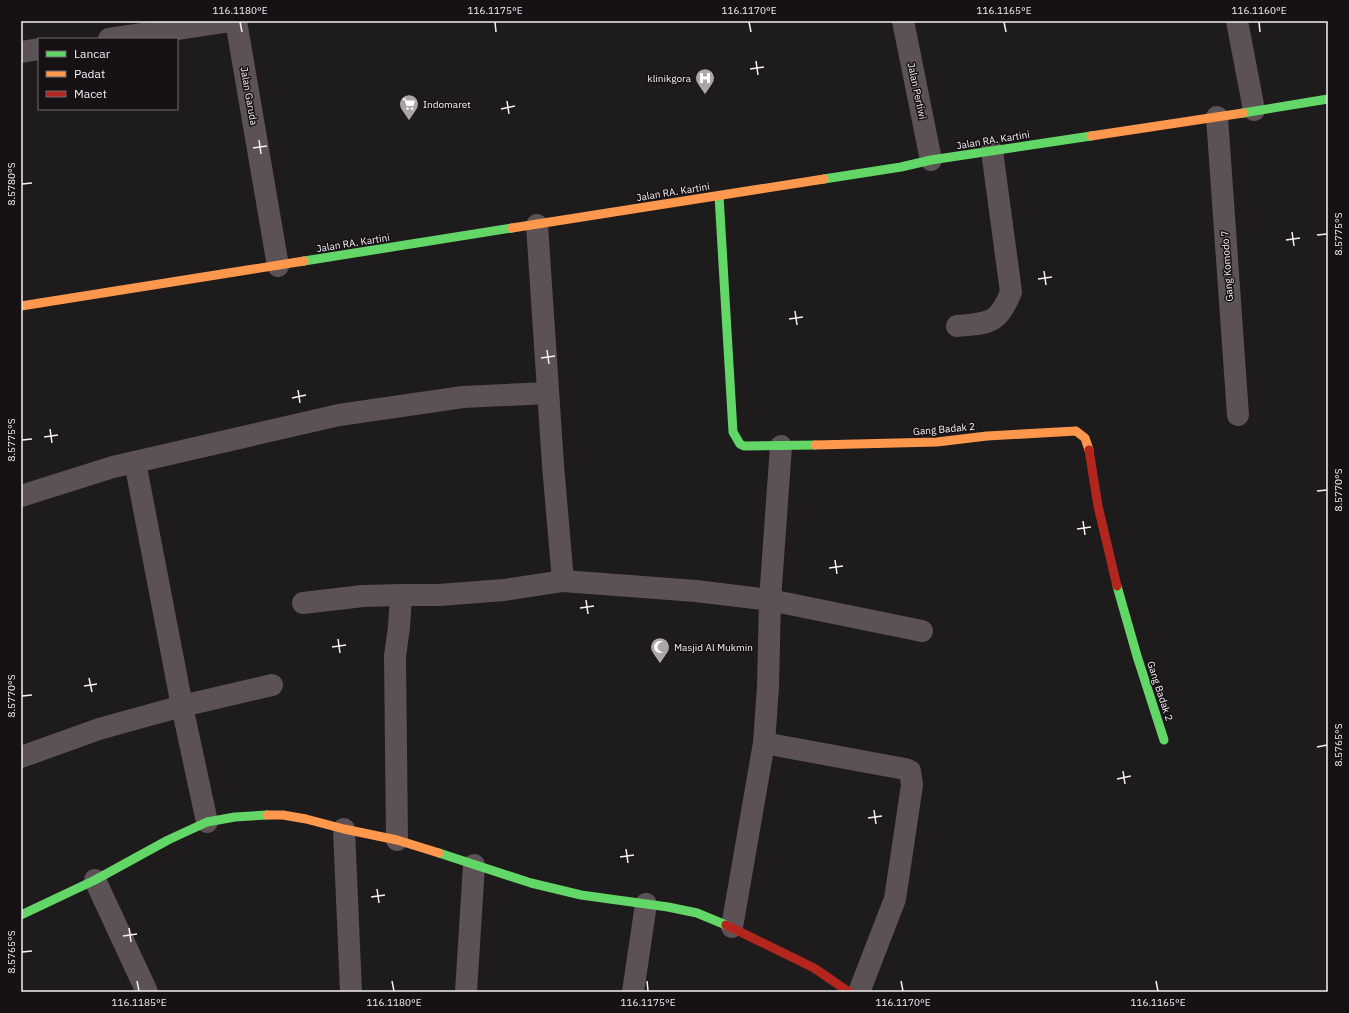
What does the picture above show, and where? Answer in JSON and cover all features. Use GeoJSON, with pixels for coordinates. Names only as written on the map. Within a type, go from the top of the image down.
{"type":"FeatureCollection","features":[{"type":"Feature","properties":{"kind":"street"},"geometry":{"type":"LineString","coordinates":[[116,38],[230,21]]}},
{"type":"Feature","properties":{"kind":"street","name":"Jalan Garuda"},"geometry":{"type":"LineString","coordinates":[[236,21],[278,266]]}},
{"type":"Feature","properties":{"kind":"street","name":"Jalan Pertiwi"},"geometry":{"type":"LineString","coordinates":[[902,21],[931,160]]}},
{"type":"Feature","properties":{"kind":"street"},"geometry":{"type":"LineString","coordinates":[[1237,21],[1254,110]]}},
{"type":"Feature","properties":{"kind":"street"},"geometry":{"type":"LineString","coordinates":[[21,52],[38,49]]}},
{"type":"Feature","properties":{"kind":"street","name":"Jalan RA. Kartini"},"geometry":{"type":"LineString","coordinates":[[21,306],[901,167],[931,160],[1328,99]]}},
{"type":"Feature","properties":{"kind":"street","name":"Gang Komodo 7"},"geometry":{"type":"LineString","coordinates":[[1217,117],[1238,415]]}},
{"type":"Feature","properties":{"kind":"street"},"geometry":{"type":"LineString","coordinates":[[957,326],[986,324],[1005,308],[1011,292],[992,151]]}},
{"type":"Feature","properties":{"kind":"street","name":"Gang Badak 2"},"geometry":{"type":"LineString","coordinates":[[719,196],[733,432],[740,444],[744,446],[781,446],[937,442],[987,436],[1076,431],[1082,434],[1087,438],[1100,514],[1118,590],[1140,666],[1164,740]]}},
{"type":"Feature","properties":{"kind":"street"},"geometry":{"type":"LineString","coordinates":[[538,225],[553,465],[563,581]]}},
{"type":"Feature","properties":{"kind":"street"},"geometry":{"type":"LineString","coordinates":[[21,496],[113,467],[339,415],[463,396],[548,393]]}},
{"type":"Feature","properties":{"kind":"street"},"geometry":{"type":"LineString","coordinates":[[732,927],[764,743],[768,686],[770,600],[781,446]]}},
{"type":"Feature","properties":{"kind":"street"},"geometry":{"type":"LineString","coordinates":[[135,462],[182,706],[207,822]]}},
{"type":"Feature","properties":{"kind":"street"},"geometry":{"type":"LineString","coordinates":[[303,603],[363,596],[439,595],[497,591],[563,581],[696,591],[770,600],[922,631]]}},
{"type":"Feature","properties":{"kind":"street"},"geometry":{"type":"LineString","coordinates":[[397,840],[396,656],[401,595]]}},
{"type":"Feature","properties":{"kind":"street"},"geometry":{"type":"LineString","coordinates":[[21,757],[99,729],[182,706],[272,685]]}},
{"type":"Feature","properties":{"kind":"street"},"geometry":{"type":"LineString","coordinates":[[764,743],[898,767],[910,771],[912,785],[895,899],[859,992]]}},
{"type":"Feature","properties":{"kind":"street"},"geometry":{"type":"LineString","coordinates":[[22,911],[95,880],[168,840],[207,822],[235,817],[283,815],[397,840],[531,883],[581,895],[668,907],[697,913],[732,927],[814,968],[848,992]]}},
{"type":"Feature","properties":{"kind":"street"},"geometry":{"type":"LineString","coordinates":[[344,829],[351,992]]}},
{"type":"Feature","properties":{"kind":"street"},"geometry":{"type":"LineString","coordinates":[[466,992],[474,865]]}},
{"type":"Feature","properties":{"kind":"street"},"geometry":{"type":"LineString","coordinates":[[95,880],[147,992]]}},
{"type":"Feature","properties":{"kind":"street"},"geometry":{"type":"LineString","coordinates":[[633,992],[646,904]]}},
{"type":"Feature","properties":{"kind":"traffic: fast"},"geometry":{"type":"LineString","coordinates":[[1243,113],[1328,99]]}},
{"type":"Feature","properties":{"kind":"traffic: fast"},"geometry":{"type":"LineString","coordinates":[[824,179],[901,167],[931,160],[1091,136]]}},
{"type":"Feature","properties":{"kind":"traffic: fast"},"geometry":{"type":"LineString","coordinates":[[719,196],[733,432],[740,444],[744,446],[815,445]]}},
{"type":"Feature","properties":{"kind":"traffic: fast"},"geometry":{"type":"LineString","coordinates":[[304,261],[512,228]]}},
{"type":"Feature","properties":{"kind":"traffic: fast"},"geometry":{"type":"LineString","coordinates":[[1117,586],[1137,656],[1164,740]]}},
{"type":"Feature","properties":{"kind":"traffic: fast"},"geometry":{"type":"LineString","coordinates":[[21,915],[95,880],[168,840],[207,822],[235,817],[267,815]]}},
{"type":"Feature","properties":{"kind":"traffic: fast"},"geometry":{"type":"LineString","coordinates":[[439,853],[531,883],[581,895],[668,907],[697,913],[726,925]]}},
{"type":"Feature","properties":{"kind":"traffic: slow"},"geometry":{"type":"LineString","coordinates":[[1091,136],[1243,113]]}},
{"type":"Feature","properties":{"kind":"traffic: slow"},"geometry":{"type":"LineString","coordinates":[[512,228],[824,179]]}},
{"type":"Feature","properties":{"kind":"traffic: slow"},"geometry":{"type":"LineString","coordinates":[[21,306],[304,261]]}},
{"type":"Feature","properties":{"kind":"traffic: slow"},"geometry":{"type":"LineString","coordinates":[[815,445],[937,442],[987,436],[1076,431],[1085,438],[1089,450]]}},
{"type":"Feature","properties":{"kind":"traffic: slow"},"geometry":{"type":"LineString","coordinates":[[267,815],[283,815],[306,819],[397,840],[439,853]]}},
{"type":"Feature","properties":{"kind":"traffic: jam"},"geometry":{"type":"LineString","coordinates":[[1089,450],[1098,506],[1117,586]]}},
{"type":"Feature","properties":{"kind":"traffic: jam"},"geometry":{"type":"LineString","coordinates":[[726,925],[814,968],[849,992]]}},
{"type":"Feature","properties":{"kind":"place","name":"klinikgora"},"geometry":{"type":"Point","coordinates":[705,95]}},
{"type":"Feature","properties":{"kind":"place","name":"Indomaret"},"geometry":{"type":"Point","coordinates":[409,121]}},
{"type":"Feature","properties":{"kind":"place","name":"Masjid Al Mukmin"},"geometry":{"type":"Point","coordinates":[660,664]}}]}
